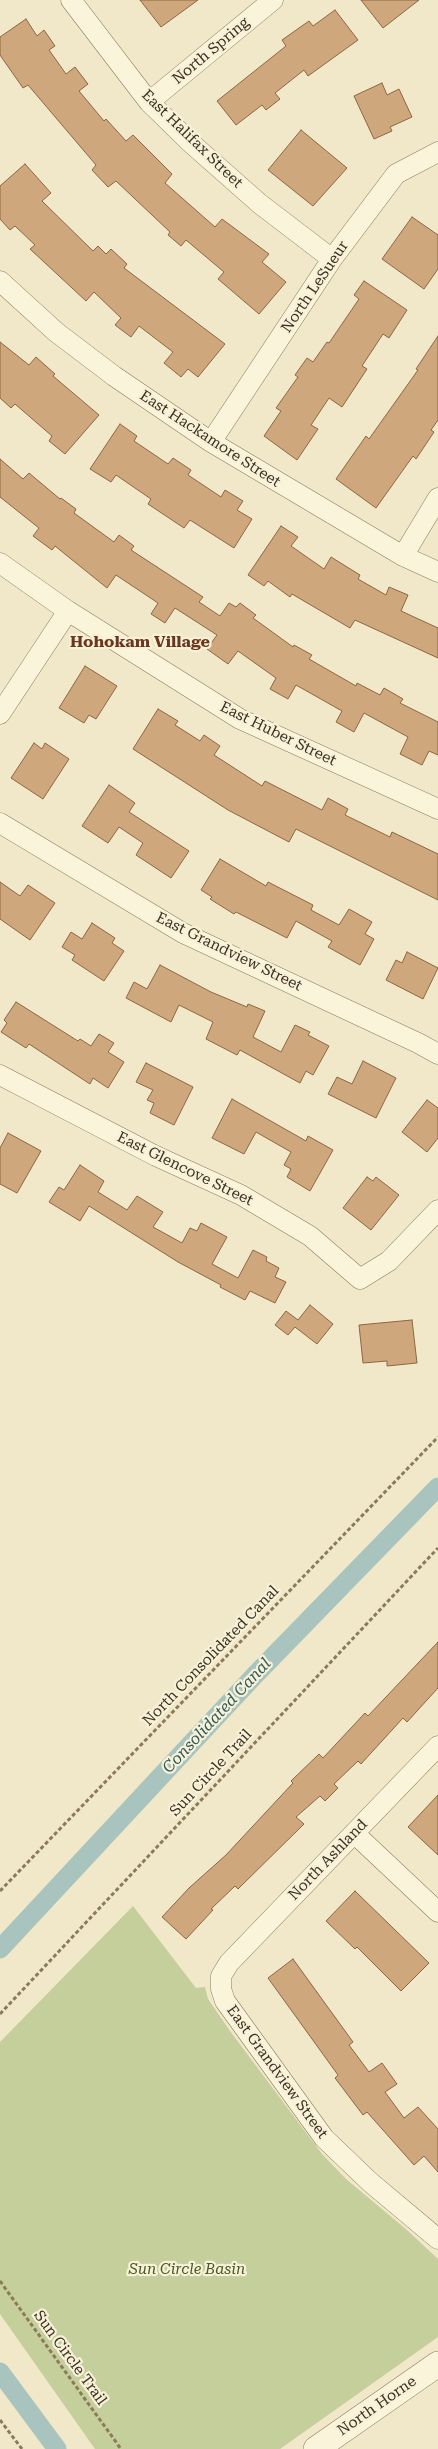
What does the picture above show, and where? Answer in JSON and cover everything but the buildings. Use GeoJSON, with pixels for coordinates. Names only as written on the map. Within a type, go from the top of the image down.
{"type":"FeatureCollection","features":[{"type":"Feature","properties":{"kind":"street","name":"East Halifax Street"},"geometry":{"type":"LineString","coordinates":[[71,0],[149,102],[192,144],[260,204],[332,259]]}},
{"type":"Feature","properties":{"kind":"street","name":"North Spring"},"geometry":{"type":"LineString","coordinates":[[149,102],[273,0]]}},
{"type":"Feature","properties":{"kind":"street","name":"North LeSueur"},"geometry":{"type":"LineString","coordinates":[[211,442],[332,259],[396,174],[438,152]]}},
{"type":"Feature","properties":{"kind":"street","name":"East Hackamore Street"},"geometry":{"type":"LineString","coordinates":[[0,281],[70,343],[114,376],[211,442],[403,556],[438,572]]}},
{"type":"Feature","properties":{"kind":"street"},"geometry":{"type":"LineString","coordinates":[[403,556],[438,498]]}},
{"type":"Feature","properties":{"kind":"street","name":"East Huber Street"},"geometry":{"type":"LineString","coordinates":[[0,563],[68,611],[240,719],[438,809]]}},
{"type":"Feature","properties":{"kind":"street"},"geometry":{"type":"LineString","coordinates":[[0,714],[68,611]]}},
{"type":"Feature","properties":{"kind":"street","name":"East Grandview Street"},"geometry":{"type":"LineString","coordinates":[[0,823],[183,933],[438,1054]]}},
{"type":"Feature","properties":{"kind":"street","name":"East Glencove Street"},"geometry":{"type":"LineString","coordinates":[[0,1075],[156,1156],[241,1195],[310,1236],[360,1279],[389,1261],[438,1210]]}},
{"type":"Feature","properties":{"kind":"street","name":"North Ashland"},"geometry":{"type":"LineString","coordinates":[[221,1976],[229,1963],[438,1746]]}},
{"type":"Feature","properties":{"kind":"street"},"geometry":{"type":"LineString","coordinates":[[354,1833],[438,1912]]}},
{"type":"Feature","properties":{"kind":"street","name":"East Grandview Street"},"geometry":{"type":"LineString","coordinates":[[221,1976],[221,1989],[225,2001],[324,2138],[370,2182],[438,2239]]}},
{"type":"Feature","properties":{"kind":"street","name":"North Horne"},"geometry":{"type":"LineString","coordinates":[[316,2449],[438,2364]]}},
{"type":"Feature","properties":{"kind":"path","name":"North Consolidated Canal"},"geometry":{"type":"LineString","coordinates":[[0,1891],[438,1437]]}},
{"type":"Feature","properties":{"kind":"path","name":"Sun Circle Trail"},"geometry":{"type":"LineString","coordinates":[[0,2014],[438,1548]]}},
{"type":"Feature","properties":{"kind":"path","name":"Sun Circle Trail"},"geometry":{"type":"LineString","coordinates":[[0,2281],[121,2449]]}},
{"type":"Feature","properties":{"kind":"path"},"geometry":{"type":"LineString","coordinates":[[0,2420],[22,2449]]}},
{"type":"Feature","properties":{"kind":"green space","name":"Sun Circle Basin"},"geometry":{"type":"Polygon","coordinates":[[[133,1906],[196,1988],[205,1987],[208,1999],[230,2031],[322,2154],[346,2179],[407,2230],[438,2259],[438,2337],[280,2449],[95,2449],[0,2314],[0,2042],[133,1906]]]}},
{"type":"Feature","properties":{"kind":"waterway","name":"Consolidated Canal"},"geometry":{"type":"LineString","coordinates":[[0,1949],[255,1675],[438,1487]]}},
{"type":"Feature","properties":{"kind":"waterway"},"geometry":{"type":"LineString","coordinates":[[0,2372],[57,2449]]}},
{"type":"Feature","properties":{"kind":"district","name":"Hohokam Village"},"geometry":{"type":"Point","coordinates":[140,642]}}]}
